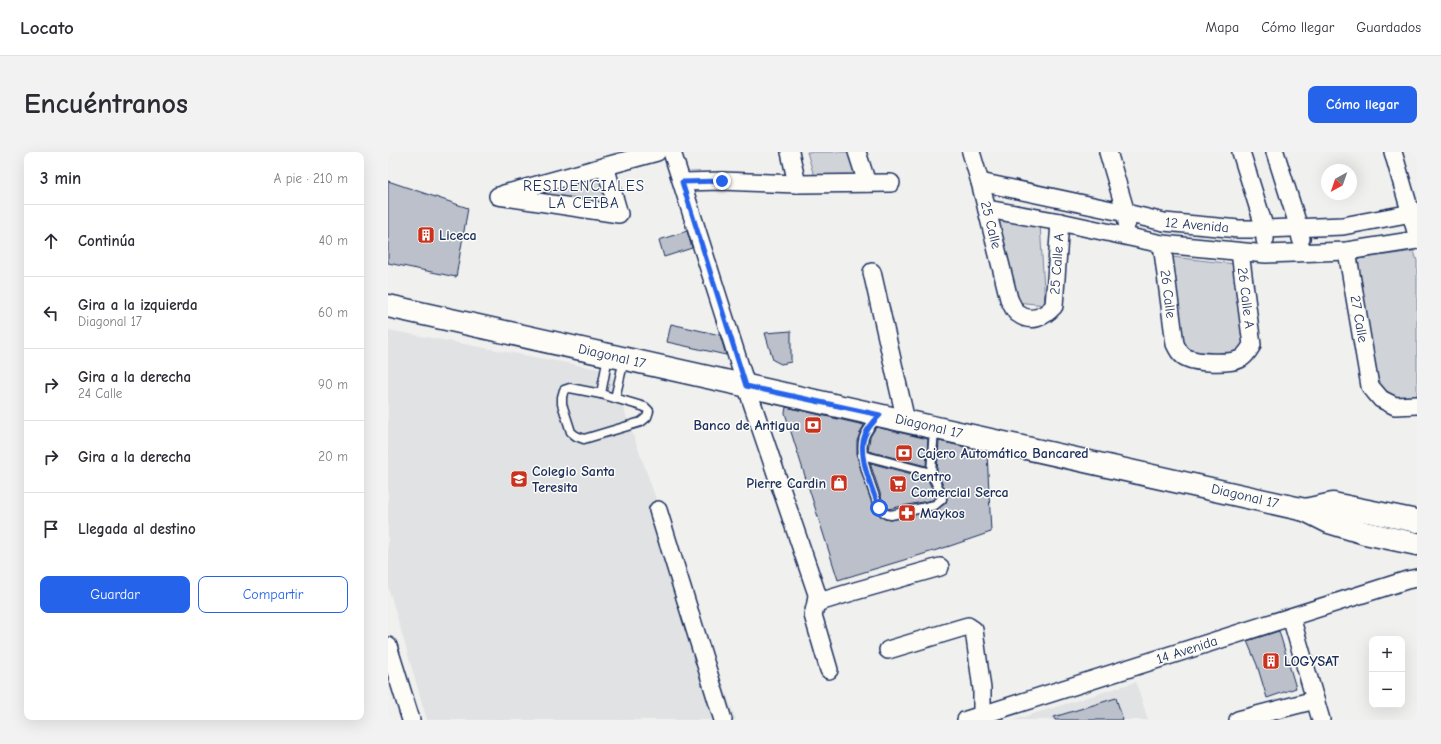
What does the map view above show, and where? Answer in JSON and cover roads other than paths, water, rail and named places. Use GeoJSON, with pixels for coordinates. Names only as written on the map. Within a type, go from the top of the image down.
{"type":"FeatureCollection","features":[{"type":"Feature","properties":{"kind":"main road","name":"Diagonal 17"},"geometry":{"type":"LineString","coordinates":[[388,306],[1305,510],[1329,522],[1365,533],[1417,544]]}},
{"type":"Feature","properties":{"kind":"main road","name":"Diagonal 17"},"geometry":{"type":"LineString","coordinates":[[1305,510],[1333,504],[1417,521]]}},
{"type":"Feature","properties":{"kind":"street"},"geometry":{"type":"LineString","coordinates":[[604,166],[620,214],[498,196],[604,166],[657,152]]}},
{"type":"Feature","properties":{"kind":"street"},"geometry":{"type":"LineString","coordinates":[[672,152],[746,386],[817,594],[813,615],[829,670]]}},
{"type":"Feature","properties":{"kind":"street"},"geometry":{"type":"LineString","coordinates":[[790,152],[797,184]]}},
{"type":"Feature","properties":{"kind":"street"},"geometry":{"type":"LineString","coordinates":[[857,152],[867,183]]}},
{"type":"Feature","properties":{"kind":"street","name":"25 Calle"},"geometry":{"type":"LineString","coordinates":[[971,152],[987,209],[1009,299],[1016,312],[1025,317],[1038,318],[1047,314],[1054,306]]}},
{"type":"Feature","properties":{"kind":"street"},"geometry":{"type":"LineString","coordinates":[[1108,152],[1126,213],[1128,236]]}},
{"type":"Feature","properties":{"kind":"street"},"geometry":{"type":"LineString","coordinates":[[1241,152],[1265,229],[1266,254]]}},
{"type":"Feature","properties":{"kind":"street"},"geometry":{"type":"LineString","coordinates":[[1275,152],[1299,228],[1304,253]]}},
{"type":"Feature","properties":{"kind":"street"},"geometry":{"type":"LineString","coordinates":[[1393,152],[1414,213],[1417,235]]}},
{"type":"Feature","properties":{"kind":"street"},"geometry":{"type":"LineString","coordinates":[[682,182],[722,181],[797,184],[891,184]]}},
{"type":"Feature","properties":{"kind":"street","name":"12 Avenida"},"geometry":{"type":"LineString","coordinates":[[980,182],[1164,222],[1239,229],[1343,226],[1414,213]]}},
{"type":"Feature","properties":{"kind":"street","name":"12 Avenida"},"geometry":{"type":"LineString","coordinates":[[987,209],[1060,222],[1162,244],[1266,254],[1347,251],[1417,240]]}},
{"type":"Feature","properties":{"kind":"street","name":"25 Calle A"},"geometry":{"type":"LineString","coordinates":[[1054,306],[1060,222]]}},
{"type":"Feature","properties":{"kind":"street","name":"26 Calle"},"geometry":{"type":"LineString","coordinates":[[1162,244],[1175,344],[1180,352],[1187,358],[1199,361],[1230,362],[1240,359],[1246,355],[1252,345]]}},
{"type":"Feature","properties":{"kind":"street","name":"27 Calle"},"geometry":{"type":"LineString","coordinates":[[1347,251],[1370,386],[1381,399],[1395,406],[1417,405]]}},
{"type":"Feature","properties":{"kind":"street","name":"26 Calle A"},"geometry":{"type":"LineString","coordinates":[[1240,252],[1252,345]]}},
{"type":"Feature","properties":{"kind":"street"},"geometry":{"type":"LineString","coordinates":[[872,272],[906,421]]}},
{"type":"Feature","properties":{"kind":"street"},"geometry":{"type":"LineString","coordinates":[[658,510],[723,720]]}},
{"type":"Feature","properties":{"kind":"street"},"geometry":{"type":"LineString","coordinates":[[816,603],[940,567]]}},
{"type":"Feature","properties":{"kind":"street","name":"14 Avenida"},"geometry":{"type":"LineString","coordinates":[[966,720],[989,715],[1414,576]]}},
{"type":"Feature","properties":{"kind":"street"},"geometry":{"type":"LineString","coordinates":[[1291,617],[1321,720]]}},
{"type":"Feature","properties":{"kind":"street"},"geometry":{"type":"LineString","coordinates":[[888,650],[968,626],[974,630],[982,689],[989,715]]}},
{"type":"Feature","properties":{"kind":"street"},"geometry":{"type":"LineString","coordinates":[[388,646],[411,720]]}},
{"type":"Feature","properties":{"kind":"street"},"geometry":{"type":"LineString","coordinates":[[1238,720],[1315,700]]}},
{"type":"Feature","properties":{"kind":"lane"},"geometry":{"type":"LineString","coordinates":[[601,394],[616,357]]}},
{"type":"Feature","properties":{"kind":"lane"},"geometry":{"type":"LineString","coordinates":[[615,398],[616,357]]}},
{"type":"Feature","properties":{"kind":"lane"},"geometry":{"type":"LineString","coordinates":[[570,388],[601,394],[645,407],[649,412],[647,418],[641,422],[584,439],[576,436],[571,432],[562,404],[564,390],[570,388]]}},
{"type":"Feature","properties":{"kind":"lane"},"geometry":{"type":"LineString","coordinates":[[880,415],[869,428],[864,437],[862,455],[879,508],[886,514],[891,515],[935,505],[942,499],[940,491],[931,473],[934,427]]}},
{"type":"Feature","properties":{"kind":"lane"},"geometry":{"type":"LineString","coordinates":[[862,455],[931,473]]}},
{"type":"Feature","properties":{"kind":"place","name":"Liceca"},"geometry":{"type":"Point","coordinates":[426,235]}},
{"type":"Feature","properties":{"kind":"place","name":"Banco de Antigua"},"geometry":{"type":"Point","coordinates":[813,425]}},
{"type":"Feature","properties":{"kind":"place","name":"Cajero Automático Bancared"},"geometry":{"type":"Point","coordinates":[904,453]}},
{"type":"Feature","properties":{"kind":"place","name":"Colegio Santa Teresita"},"geometry":{"type":"Point","coordinates":[519,479]}},
{"type":"Feature","properties":{"kind":"place","name":"Pierre Cardin"},"geometry":{"type":"Point","coordinates":[839,483]}},
{"type":"Feature","properties":{"kind":"place","name":"Centro Comercial Serca"},"geometry":{"type":"Point","coordinates":[898,484]}},
{"type":"Feature","properties":{"kind":"place","name":"Maykos"},"geometry":{"type":"Point","coordinates":[907,513]}},
{"type":"Feature","properties":{"kind":"place","name":"LOGYSAT"},"geometry":{"type":"Point","coordinates":[1271,661]}},
{"type":"Feature","properties":{"kind":"district","name":"RESIDENCIALES LA CEIBA"},"geometry":{"type":"Point","coordinates":[584,194]}}]}
